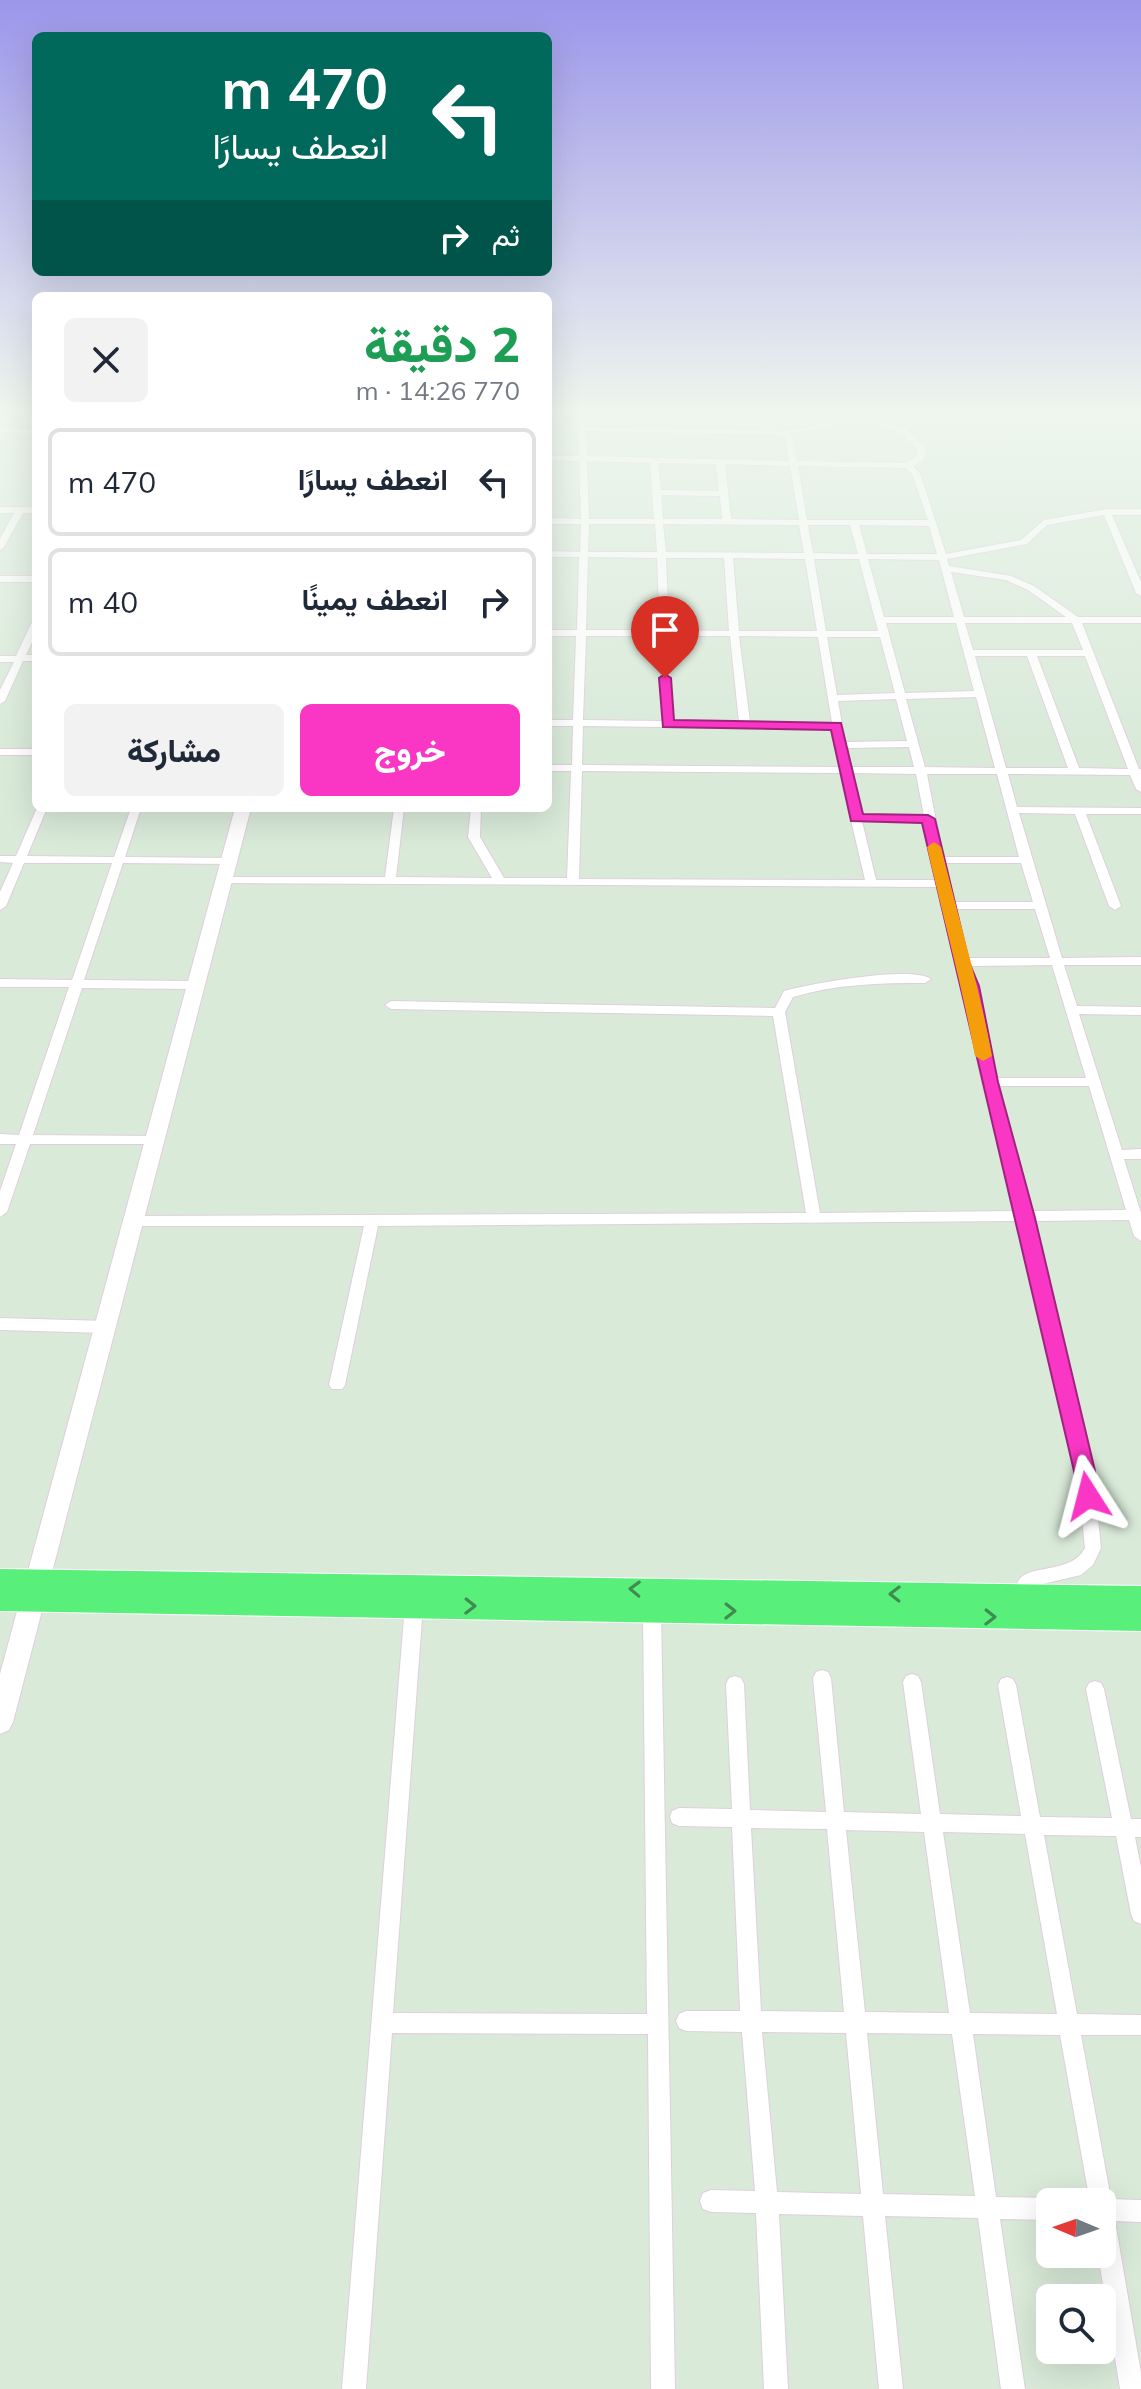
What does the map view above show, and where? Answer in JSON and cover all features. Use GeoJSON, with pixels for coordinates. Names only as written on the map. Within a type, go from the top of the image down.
{"type":"FeatureCollection","features":[{"type":"Feature","properties":{"kind":"main road"},"geometry":{"type":"LineString","coordinates":[[0,1580],[35,1590],[414,1605],[652,1610],[1029,1607],[1141,1597]]}},
{"type":"Feature","properties":{"kind":"main road"},"geometry":{"type":"LineString","coordinates":[[0,1599],[35,1590],[553,1586],[1029,1607],[1141,1619]]}},
{"type":"Feature","properties":{"kind":"street"},"geometry":{"type":"LineString","coordinates":[[0,547],[12,524]]}},
{"type":"Feature","properties":{"kind":"street"},"geometry":{"type":"LineString","coordinates":[[573,881],[585,524]]}},
{"type":"Feature","properties":{"kind":"street"},"geometry":{"type":"LineString","coordinates":[[659,524],[667,724]]}},
{"type":"Feature","properties":{"kind":"street"},"geometry":{"type":"LineString","coordinates":[[803,524],[840,745],[871,883]]}},
{"type":"Feature","properties":{"kind":"street"},"geometry":{"type":"LineString","coordinates":[[854,524],[921,772],[942,884],[961,962],[971,986],[989,1082],[1026,1218],[1085,1471],[1093,1548],[1087,1560],[1075,1570],[1030,1579],[1025,1583],[1029,1607]]}},
{"type":"Feature","properties":{"kind":"street"},"geometry":{"type":"LineString","coordinates":[[134,1221],[1026,1218],[1138,1224],[1026,860],[933,524]]}},
{"type":"Feature","properties":{"kind":"street"},"geometry":{"type":"LineString","coordinates":[[944,562],[1024,542],[1042,524]]}},
{"type":"Feature","properties":{"kind":"street"},"geometry":{"type":"LineString","coordinates":[[1112,524],[1141,593]]}},
{"type":"Feature","properties":{"kind":"street"},"geometry":{"type":"LineString","coordinates":[[552,554],[862,556],[944,562],[1008,578],[1031,588],[1076,620],[1138,772],[1141,789]]}},
{"type":"Feature","properties":{"kind":"street"},"geometry":{"type":"LineString","coordinates":[[728,555],[745,725]]}},
{"type":"Feature","properties":{"kind":"street"},"geometry":{"type":"LineString","coordinates":[[0,579],[32,579]]}},
{"type":"Feature","properties":{"kind":"street"},"geometry":{"type":"LineString","coordinates":[[552,633],[821,634],[961,620],[1141,620]]}},
{"type":"Feature","properties":{"kind":"street"},"geometry":{"type":"LineString","coordinates":[[0,701],[32,632]]}},
{"type":"Feature","properties":{"kind":"street"},"geometry":{"type":"LineString","coordinates":[[970,653],[1089,653]]}},
{"type":"Feature","properties":{"kind":"street"},"geometry":{"type":"LineString","coordinates":[[1031,653],[1075,772]]}},
{"type":"Feature","properties":{"kind":"street"},"geometry":{"type":"LineString","coordinates":[[0,659],[32,658]]}},
{"type":"Feature","properties":{"kind":"street"},"geometry":{"type":"LineString","coordinates":[[832,698],[982,694]]}},
{"type":"Feature","properties":{"kind":"street"},"geometry":{"type":"LineString","coordinates":[[552,723],[837,726]]}},
{"type":"Feature","properties":{"kind":"street"},"geometry":{"type":"LineString","coordinates":[[840,745],[912,744]]}},
{"type":"Feature","properties":{"kind":"street"},"geometry":{"type":"LineString","coordinates":[[0,752],[32,752]]}},
{"type":"Feature","properties":{"kind":"street"},"geometry":{"type":"LineString","coordinates":[[552,768],[1138,772]]}},
{"type":"Feature","properties":{"kind":"street"},"geometry":{"type":"LineString","coordinates":[[1013,810],[1141,811]]}},
{"type":"Feature","properties":{"kind":"street"},"geometry":{"type":"LineString","coordinates":[[1079,810],[1115,906]]}},
{"type":"Feature","properties":{"kind":"street"},"geometry":{"type":"LineString","coordinates":[[0,906],[40,812]]}},
{"type":"Feature","properties":{"kind":"street"},"geometry":{"type":"LineString","coordinates":[[0,1212],[135,812]]}},
{"type":"Feature","properties":{"kind":"street"},"geometry":{"type":"LineString","coordinates":[[0,1722],[242,812]]}},
{"type":"Feature","properties":{"kind":"street"},"geometry":{"type":"LineString","coordinates":[[390,881],[399,812]]}},
{"type":"Feature","properties":{"kind":"street"},"geometry":{"type":"LineString","coordinates":[[476,812],[474,837],[500,881]]}},
{"type":"Feature","properties":{"kind":"street"},"geometry":{"type":"LineString","coordinates":[[856,818],[928,819]]}},
{"type":"Feature","properties":{"kind":"street"},"geometry":{"type":"LineString","coordinates":[[0,859],[120,859],[390,881],[942,884]]}},
{"type":"Feature","properties":{"kind":"street"},"geometry":{"type":"LineString","coordinates":[[937,860],[1026,860]]}},
{"type":"Feature","properties":{"kind":"street"},"geometry":{"type":"LineString","coordinates":[[948,906],[1041,905]]}},
{"type":"Feature","properties":{"kind":"street"},"geometry":{"type":"LineString","coordinates":[[961,962],[1141,961]]}},
{"type":"Feature","properties":{"kind":"street"},"geometry":{"type":"LineString","coordinates":[[814,1219],[779,1012],[788,994],[813,985],[872,979],[925,979]]}},
{"type":"Feature","properties":{"kind":"street"},"geometry":{"type":"LineString","coordinates":[[0,983],[196,985]]}},
{"type":"Feature","properties":{"kind":"street"},"geometry":{"type":"LineString","coordinates":[[391,1005],[779,1012]]}},
{"type":"Feature","properties":{"kind":"street"},"geometry":{"type":"LineString","coordinates":[[1073,1010],[1141,1011]]}},
{"type":"Feature","properties":{"kind":"street"},"geometry":{"type":"LineString","coordinates":[[989,1082],[1095,1082]]}},
{"type":"Feature","properties":{"kind":"street"},"geometry":{"type":"LineString","coordinates":[[0,1139],[156,1141]]}},
{"type":"Feature","properties":{"kind":"street"},"geometry":{"type":"LineString","coordinates":[[1116,1155],[1141,1154]]}},
{"type":"Feature","properties":{"kind":"street"},"geometry":{"type":"LineString","coordinates":[[337,1385],[372,1221]]}},
{"type":"Feature","properties":{"kind":"street"},"geometry":{"type":"LineString","coordinates":[[0,1324],[107,1327]]}},
{"type":"Feature","properties":{"kind":"street"},"geometry":{"type":"LineString","coordinates":[[354,2389],[414,1605]]}},
{"type":"Feature","properties":{"kind":"street"},"geometry":{"type":"LineString","coordinates":[[652,1610],[663,2389]]}},
{"type":"Feature","properties":{"kind":"street"},"geometry":{"type":"LineString","coordinates":[[822,1678],[891,2389]]}},
{"type":"Feature","properties":{"kind":"street"},"geometry":{"type":"LineString","coordinates":[[912,1682],[930,1825],[962,2024],[985,2207],[1013,2389]]}},
{"type":"Feature","properties":{"kind":"street"},"geometry":{"type":"LineString","coordinates":[[735,1684],[751,2022],[767,2203],[776,2389]]}},
{"type":"Feature","properties":{"kind":"street"},"geometry":{"type":"LineString","coordinates":[[1007,1685],[1098,2188]]}},
{"type":"Feature","properties":{"kind":"street"},"geometry":{"type":"LineString","coordinates":[[1095,1689],[1131,1828],[1141,1914]]}},
{"type":"Feature","properties":{"kind":"street"},"geometry":{"type":"LineString","coordinates":[[679,1817],[1131,1828]]}},
{"type":"Feature","properties":{"kind":"street"},"geometry":{"type":"LineString","coordinates":[[686,2021],[1141,2025]]}},
{"type":"Feature","properties":{"kind":"street"},"geometry":{"type":"LineString","coordinates":[[381,2023],[658,2024]]}},
{"type":"Feature","properties":{"kind":"street"},"geometry":{"type":"LineString","coordinates":[[711,2201],[1036,2209]]}},
{"type":"Feature","properties":{"kind":"street"},"geometry":{"type":"LineString","coordinates":[[1116,2210],[1141,2211]]}},
{"type":"Feature","properties":{"kind":"street"},"geometry":{"type":"LineString","coordinates":[[1112,2268],[1132,2389]]}},
{"type":"Feature","properties":{"kind":"slow traffic"},"geometry":{"type":"LineString","coordinates":[[934,847],[961,962],[971,986],[983,1056]]}},
{"type":"Feature","properties":{"kind":"route"},"geometry":{"type":"LineString","coordinates":[[665,678],[667,724],[837,726],[856,818],[928,819],[961,962],[971,986],[989,1082],[1026,1218],[1085,1471],[1088,1496]]}}]}
